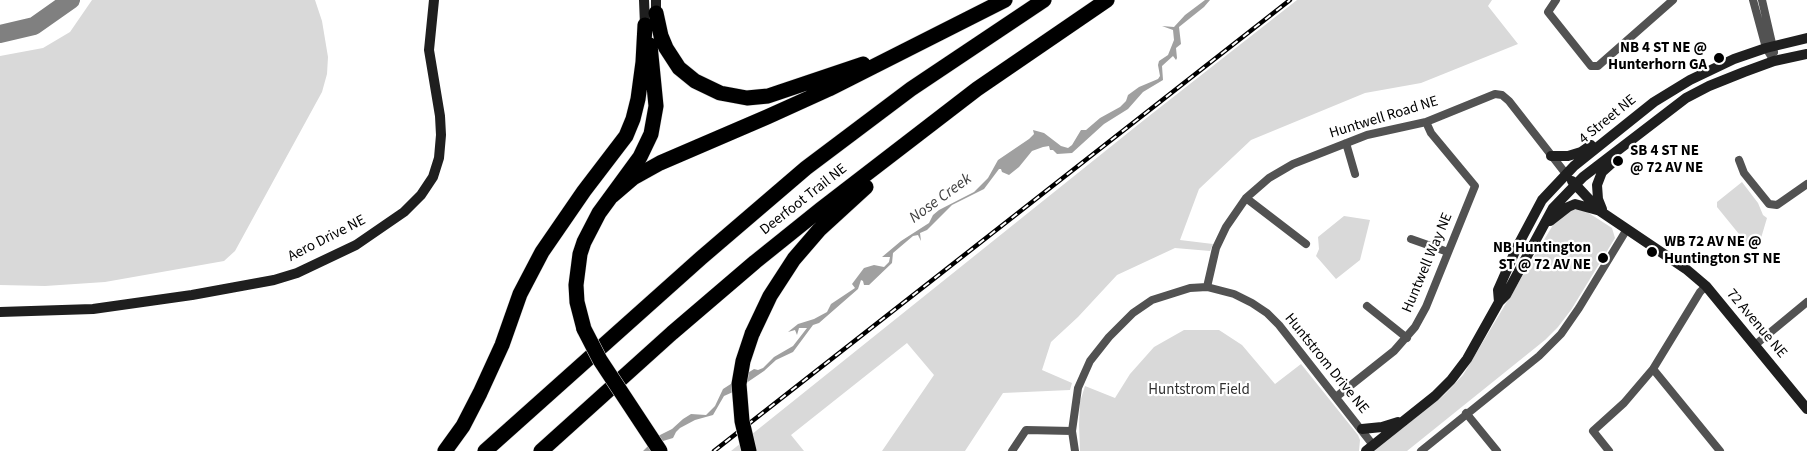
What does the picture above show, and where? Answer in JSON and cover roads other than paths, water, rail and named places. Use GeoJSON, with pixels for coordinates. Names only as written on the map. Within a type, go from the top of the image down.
{"type":"FeatureCollection","features":[{"type":"Feature","properties":{"kind":"highway"},"geometry":{"type":"LineString","coordinates":[[612,196],[633,178],[660,163],[786,109],[1005,0]]}},
{"type":"Feature","properties":{"kind":"highway","name":"Deerfoot Trail NE"},"geometry":{"type":"LineString","coordinates":[[485,451],[700,258],[806,168],[911,89],[1044,0]]}},
{"type":"Feature","properties":{"kind":"highway"},"geometry":{"type":"LineString","coordinates":[[749,451],[741,414],[740,384],[743,361],[752,334],[783,274],[806,244],[832,217],[873,181],[1072,30],[1100,4]]}},
{"type":"Feature","properties":{"kind":"highway","name":"Deerfoot Trail NE"},"geometry":{"type":"LineString","coordinates":[[541,451],[763,255],[976,89],[1100,4]]}},
{"type":"Feature","properties":{"kind":"highway"},"geometry":{"type":"LineString","coordinates":[[656,7],[661,36],[679,68],[712,90],[747,98],[768,96],[784,91],[936,36]]}},
{"type":"Feature","properties":{"kind":"highway"},"geometry":{"type":"LineString","coordinates":[[645,25],[653,57],[656,105],[651,134],[640,157],[599,213],[584,242],[576,285],[577,302],[584,329],[600,360],[660,451]]}},
{"type":"Feature","properties":{"kind":"highway"},"geometry":{"type":"LineString","coordinates":[[445,451],[463,426],[480,393],[502,345],[520,294],[542,252],[626,136],[638,99],[645,25]]}},
{"type":"Feature","properties":{"kind":"street","name":"Aero Drive NE"},"geometry":{"type":"LineString","coordinates":[[0,312],[93,309],[192,295],[274,280],[320,263],[356,244],[396,218],[421,195],[433,177],[439,158],[440,116],[429,50],[434,0]]}},
{"type":"Feature","properties":{"kind":"street"},"geometry":{"type":"LineString","coordinates":[[644,0],[645,25]]}},
{"type":"Feature","properties":{"kind":"street"},"geometry":{"type":"LineString","coordinates":[[1556,0],[1548,12],[1591,66],[1598,66],[1672,0]]}},
{"type":"Feature","properties":{"kind":"street"},"geometry":{"type":"LineString","coordinates":[[1753,0],[1774,61]]}},
{"type":"Feature","properties":{"kind":"street"},"geometry":{"type":"LineString","coordinates":[[1762,0],[1770,47]]}},
{"type":"Feature","properties":{"kind":"street","name":"4 Street NE"},"geometry":{"type":"LineString","coordinates":[[1499,302],[1498,290],[1517,247],[1542,200],[1566,174],[1651,104],[1713,68],[1770,47],[1807,38]]}},
{"type":"Feature","properties":{"kind":"street","name":"4 Street NE"},"geometry":{"type":"LineString","coordinates":[[1370,448],[1410,417],[1451,380],[1467,359],[1499,302],[1506,295],[1553,208],[1575,185],[1686,98],[1708,86],[1774,61],[1807,54]]}},
{"type":"Feature","properties":{"kind":"street"},"geometry":{"type":"LineString","coordinates":[[1575,185],[1583,167],[1658,108],[1673,91]]}},
{"type":"Feature","properties":{"kind":"street","name":"Huntwell Road NE"},"geometry":{"type":"LineString","coordinates":[[1207,287],[1216,248],[1226,227],[1246,198],[1269,178],[1293,164],[1346,143],[1387,129],[1426,122],[1495,94],[1502,95],[1566,174]]}},
{"type":"Feature","properties":{"kind":"street"},"geometry":{"type":"LineString","coordinates":[[1551,156],[1569,156],[1581,152],[1651,104]]}},
{"type":"Feature","properties":{"kind":"street"},"geometry":{"type":"LineString","coordinates":[[1602,212],[1596,192],[1602,172],[1645,136],[1657,119]]}},
{"type":"Feature","properties":{"kind":"street","name":"Huntwell Way NE"},"geometry":{"type":"LineString","coordinates":[[1336,397],[1395,351],[1407,338],[1426,308],[1475,186],[1431,134],[1426,122]]}},
{"type":"Feature","properties":{"kind":"street"},"geometry":{"type":"LineString","coordinates":[[1346,143],[1355,174]]}},
{"type":"Feature","properties":{"kind":"street"},"geometry":{"type":"LineString","coordinates":[[1739,160],[1744,173],[1769,204],[1778,205],[1807,184]]}},
{"type":"Feature","properties":{"kind":"street","name":"72 Avenue NE"},"geometry":{"type":"LineString","coordinates":[[1566,174],[1602,212],[1686,269],[1706,286],[1807,409]]}},
{"type":"Feature","properties":{"kind":"street"},"geometry":{"type":"LineString","coordinates":[[1246,198],[1306,244]]}},
{"type":"Feature","properties":{"kind":"street"},"geometry":{"type":"LineString","coordinates":[[1544,225],[1575,204],[1602,212]]}},
{"type":"Feature","properties":{"kind":"street"},"geometry":{"type":"LineString","coordinates":[[1421,451],[1539,356],[1561,334],[1627,229]]}},
{"type":"Feature","properties":{"kind":"street"},"geometry":{"type":"LineString","coordinates":[[1412,239],[1448,252]]}},
{"type":"Feature","properties":{"kind":"street"},"geometry":{"type":"LineString","coordinates":[[1609,451],[1593,431],[1624,403],[1653,369],[1700,292],[1706,286]]}},
{"type":"Feature","properties":{"kind":"street","name":"Huntstrom Drive NE"},"geometry":{"type":"LineString","coordinates":[[1075,451],[1072,431],[1078,388],[1090,361],[1109,337],[1133,313],[1152,300],[1190,288],[1207,287],[1234,294],[1267,313],[1362,429],[1370,448]]}},
{"type":"Feature","properties":{"kind":"street"},"geometry":{"type":"LineString","coordinates":[[1755,345],[1807,302]]}},
{"type":"Feature","properties":{"kind":"street"},"geometry":{"type":"LineString","coordinates":[[1367,306],[1407,338]]}},
{"type":"Feature","properties":{"kind":"street"},"geometry":{"type":"LineString","coordinates":[[1653,369],[1720,451]]}},
{"type":"Feature","properties":{"kind":"street"},"geometry":{"type":"LineString","coordinates":[[1466,413],[1497,451]]}},
{"type":"Feature","properties":{"kind":"street"},"geometry":{"type":"LineString","coordinates":[[1362,429],[1382,427],[1410,417]]}},
{"type":"Feature","properties":{"kind":"street"},"geometry":{"type":"LineString","coordinates":[[1012,451],[1026,430],[1072,431]]}},
{"type":"Feature","properties":{"kind":"railway"},"geometry":{"type":"LineString","coordinates":[[714,451],[1290,0]]}},
{"type":"Feature","properties":{"kind":"place","name":"NB 4 ST NE @ Hunterhorn GA"},"geometry":{"type":"Point","coordinates":[1719,58]}},
{"type":"Feature","properties":{"kind":"place","name":"SB 4 ST NE @ 72 AV NE"},"geometry":{"type":"Point","coordinates":[1618,161]}},
{"type":"Feature","properties":{"kind":"place","name":"WB 72 AV NE @ Huntington ST NE"},"geometry":{"type":"Point","coordinates":[1652,252]}},
{"type":"Feature","properties":{"kind":"place","name":"NB Huntington ST @ 72 AV NE"},"geometry":{"type":"Point","coordinates":[1603,258]}},
{"type":"Feature","properties":{"kind":"water label","name":"Nose Creek"},"geometry":{"type":"Point","coordinates":[941,199]}},
{"type":"Feature","properties":{"kind":"park label","name":"Huntstrom Field"},"geometry":{"type":"Point","coordinates":[1199,391]}}]}
